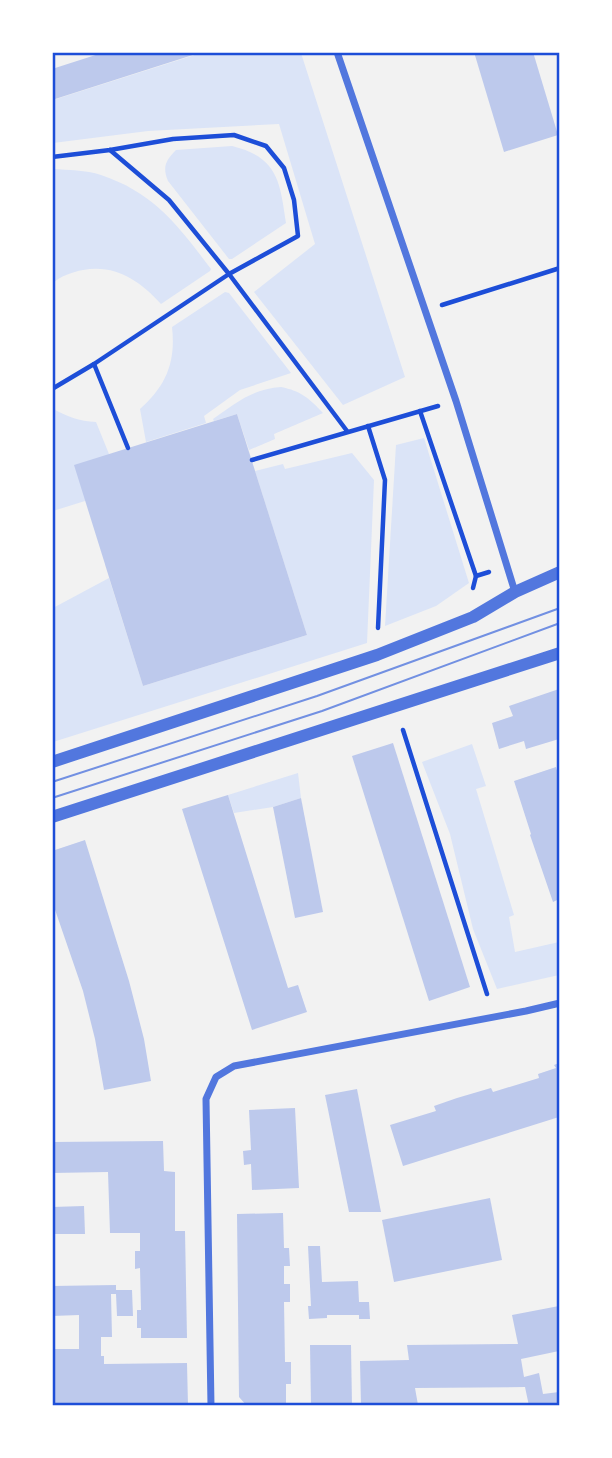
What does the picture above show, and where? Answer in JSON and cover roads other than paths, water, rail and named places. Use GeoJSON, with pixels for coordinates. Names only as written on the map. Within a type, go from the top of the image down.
{"type":"FeatureCollection","features":[{"type":"Feature","properties":{"kind":"street"},"geometry":{"type":"LineString","coordinates":[[337,52],[456,401],[515,592]]}},
{"type":"Feature","properties":{"kind":"street"},"geometry":{"type":"LineString","coordinates":[[52,762],[377,655],[473,617],[515,592],[559,572]]}},
{"type":"Feature","properties":{"kind":"street"},"geometry":{"type":"LineString","coordinates":[[52,817],[559,653]]}},
{"type":"Feature","properties":{"kind":"street"},"geometry":{"type":"LineString","coordinates":[[211,1405],[206,1099],[216,1077],[234,1066],[559,1003]]}},
{"type":"Feature","properties":{"kind":"tram line"},"geometry":{"type":"LineString","coordinates":[[52,782],[317,696],[560,608]]}},
{"type":"Feature","properties":{"kind":"tram line"},"geometry":{"type":"LineString","coordinates":[[52,798],[322,711],[560,623]]}}]}
